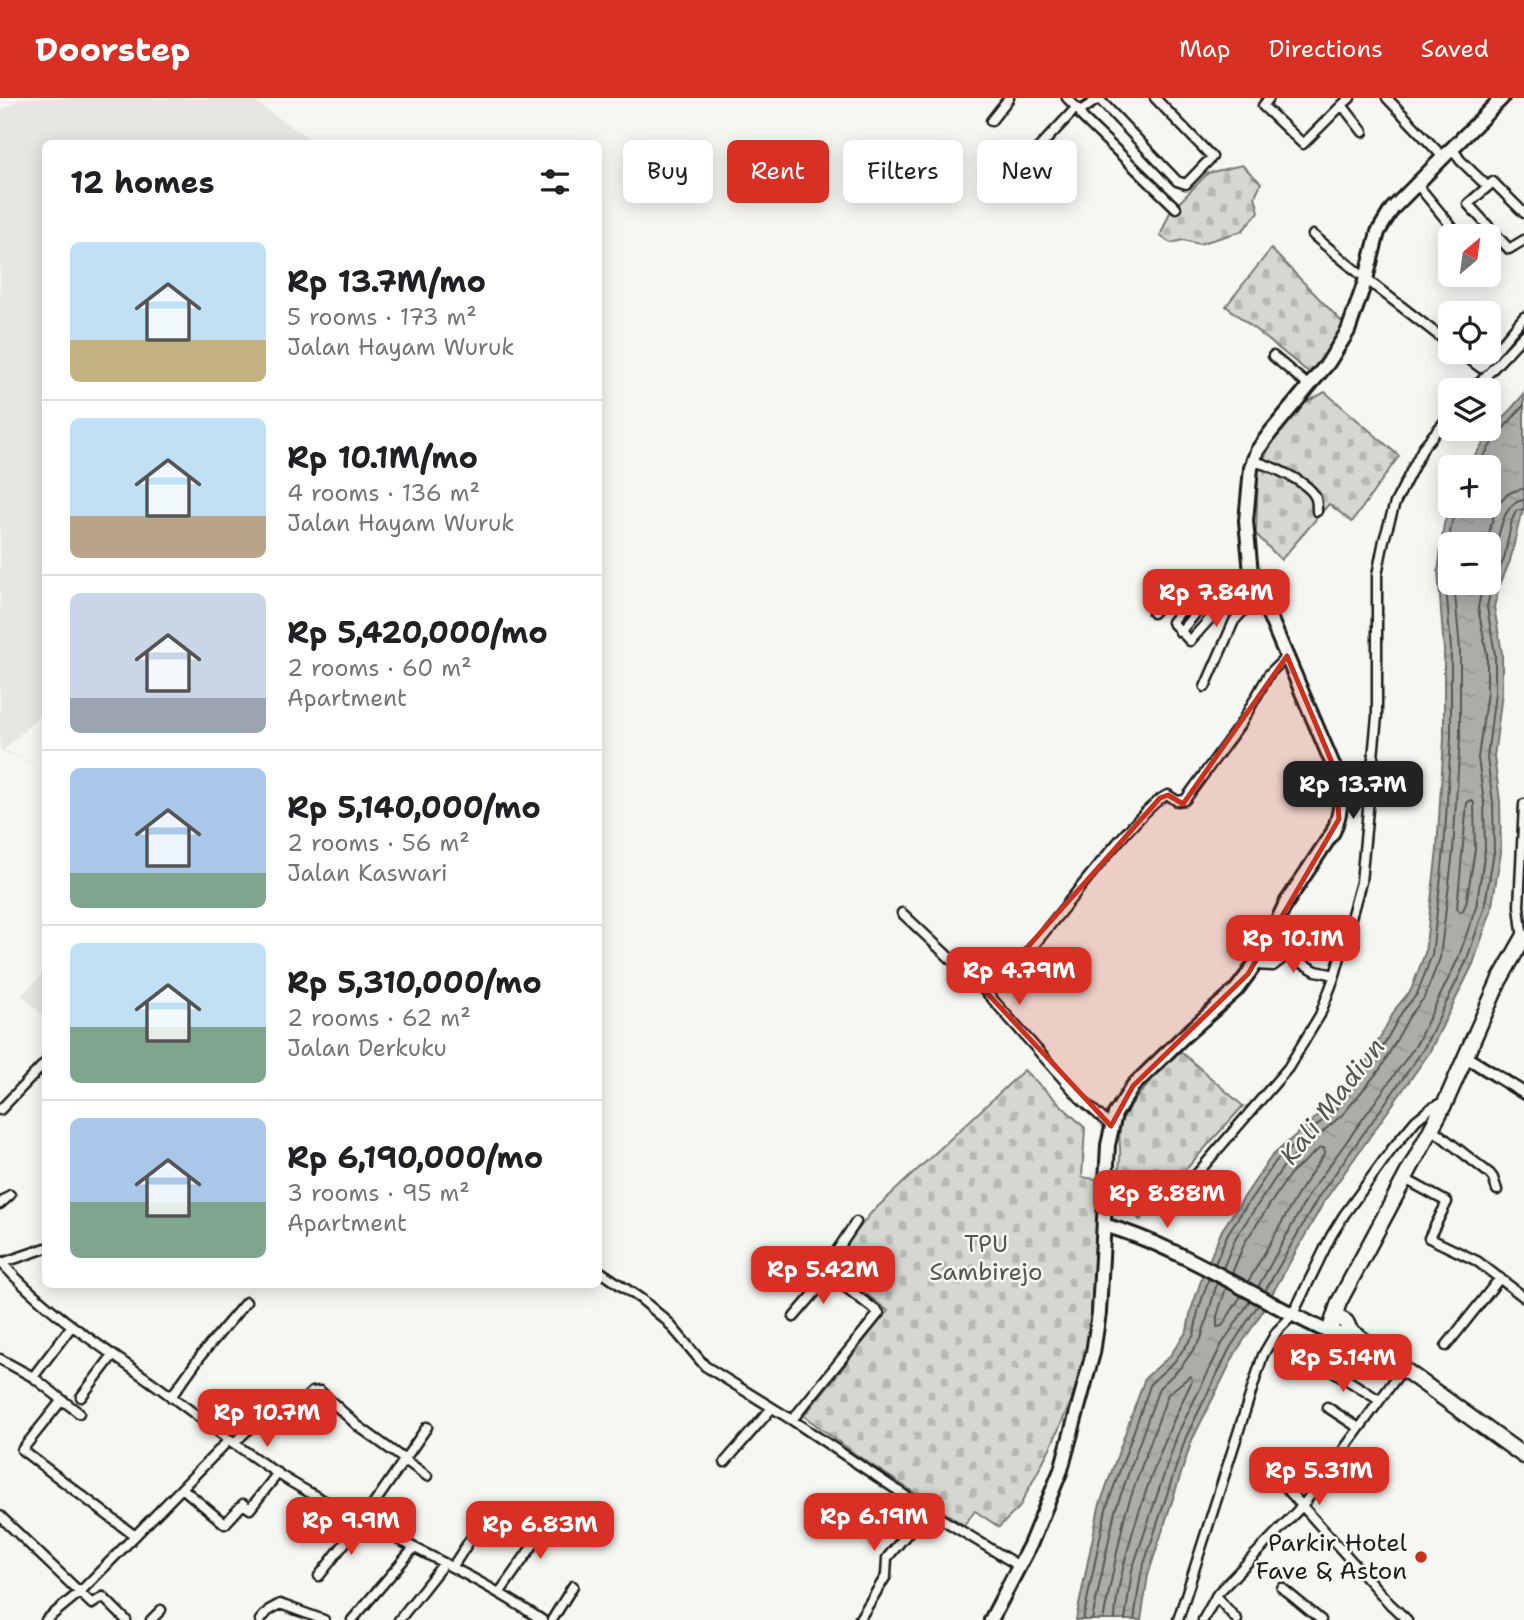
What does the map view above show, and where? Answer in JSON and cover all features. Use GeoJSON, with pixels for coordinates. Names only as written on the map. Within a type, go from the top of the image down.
{"type":"FeatureCollection","features":[{"type":"Feature","properties":{"kind":"highway"},"geometry":{"type":"LineString","coordinates":[[1524,939],[1499,981],[1446,1101],[1345,1291],[1339,1328],[1524,1456]]}},
{"type":"Feature","properties":{"kind":"main road"},"geometry":{"type":"LineString","coordinates":[[991,1620],[1019,1566],[1061,1470],[1093,1353],[1099,1313],[1111,1126],[1115,1114],[1133,1086],[1236,990],[1255,965],[1280,914],[1333,831],[1342,805],[1336,772],[1251,573],[1246,521],[1248,485],[1253,461],[1270,433],[1328,363],[1348,331],[1366,279],[1378,232],[1392,209],[1502,98]]}},
{"type":"Feature","properties":{"kind":"main road"},"geometry":{"type":"LineString","coordinates":[[1104,1224],[1140,1235],[1290,1312],[1339,1328]]}},
{"type":"Feature","properties":{"kind":"street"},"geometry":{"type":"LineString","coordinates":[[991,121],[1009,98]]}},
{"type":"Feature","properties":{"kind":"street"},"geometry":{"type":"LineString","coordinates":[[1067,98],[1082,117],[1176,208]]}},
{"type":"Feature","properties":{"kind":"street"},"geometry":{"type":"LineString","coordinates":[[1048,140],[1078,110],[1099,98],[1177,181],[1186,184],[1212,160],[1212,155],[1155,98]]}},
{"type":"Feature","properties":{"kind":"street"},"geometry":{"type":"LineString","coordinates":[[1269,98],[1263,106],[1303,144],[1350,98]]}},
{"type":"Feature","properties":{"kind":"street"},"geometry":{"type":"LineString","coordinates":[[1387,98],[1487,186]]}},
{"type":"Feature","properties":{"kind":"street"},"geometry":{"type":"LineString","coordinates":[[1342,105],[1363,132]]}},
{"type":"Feature","properties":{"kind":"street"},"geometry":{"type":"LineString","coordinates":[[1416,183],[1449,224]]}},
{"type":"Feature","properties":{"kind":"street"},"geometry":{"type":"LineString","coordinates":[[1524,213],[1496,183],[1487,186],[1468,202],[1509,249],[1524,240]]}},
{"type":"Feature","properties":{"kind":"street"},"geometry":{"type":"LineString","coordinates":[[1313,234],[1438,335]]}},
{"type":"Feature","properties":{"kind":"street"},"geometry":{"type":"LineString","coordinates":[[1501,344],[1524,317]]}},
{"type":"Feature","properties":{"kind":"street"},"geometry":{"type":"LineString","coordinates":[[1484,378],[1524,335]]}},
{"type":"Feature","properties":{"kind":"street"},"geometry":{"type":"LineString","coordinates":[[1273,356],[1309,386]]}},
{"type":"Feature","properties":{"kind":"street"},"geometry":{"type":"LineString","coordinates":[[1183,1190],[1288,1068],[1320,1015],[1335,975],[1361,882],[1377,716],[1377,575],[1395,503],[1424,446],[1438,429]]}},
{"type":"Feature","properties":{"kind":"street"},"geometry":{"type":"LineString","coordinates":[[1253,461],[1286,473],[1312,492],[1317,511]]}},
{"type":"Feature","properties":{"kind":"street"},"geometry":{"type":"LineString","coordinates":[[1201,587],[1172,622],[1191,640],[1251,573]]}},
{"type":"Feature","properties":{"kind":"street"},"geometry":{"type":"LineString","coordinates":[[1153,613],[1183,578],[1191,579],[1223,605]]}},
{"type":"Feature","properties":{"kind":"street"},"geometry":{"type":"LineString","coordinates":[[1205,687],[1234,621],[1259,593]]}},
{"type":"Feature","properties":{"kind":"street"},"geometry":{"type":"LineString","coordinates":[[1180,632],[1211,595]]}},
{"type":"Feature","properties":{"kind":"street"},"geometry":{"type":"LineString","coordinates":[[1186,604],[1207,624]]}},
{"type":"Feature","properties":{"kind":"street"},"geometry":{"type":"LineString","coordinates":[[987,993],[1030,950],[1126,834],[1160,798],[1168,795],[1177,801],[1185,800],[1242,722],[1269,674],[1287,656]]}},
{"type":"Feature","properties":{"kind":"street"},"geometry":{"type":"LineString","coordinates":[[1524,804],[1519,906],[1524,939]]}},
{"type":"Feature","properties":{"kind":"street"},"geometry":{"type":"LineString","coordinates":[[902,913],[987,993],[1080,1098],[1111,1126]]}},
{"type":"Feature","properties":{"kind":"street"},"geometry":{"type":"LineString","coordinates":[[1255,965],[1273,966],[1287,955],[1309,968],[1335,975]]}},
{"type":"Feature","properties":{"kind":"street"},"geometry":{"type":"LineString","coordinates":[[1466,1058],[1522,1088]]}},
{"type":"Feature","properties":{"kind":"street"},"geometry":{"type":"LineString","coordinates":[[0,1110],[42,1066]]}},
{"type":"Feature","properties":{"kind":"street"},"geometry":{"type":"LineString","coordinates":[[1178,1620],[1263,1355],[1352,1204],[1416,1120],[1431,1108],[1446,1101]]}},
{"type":"Feature","properties":{"kind":"street"},"geometry":{"type":"LineString","coordinates":[[1431,1128],[1490,1174],[1497,1190]]}},
{"type":"Feature","properties":{"kind":"street"},"geometry":{"type":"LineString","coordinates":[[1405,1179],[1447,1202],[1429,1238],[1477,1261],[1524,1297]]}},
{"type":"Feature","properties":{"kind":"street"},"geometry":{"type":"LineString","coordinates":[[0,1204],[10,1195]]}},
{"type":"Feature","properties":{"kind":"street"},"geometry":{"type":"LineString","coordinates":[[792,1420],[879,1313],[830,1275],[828,1270],[830,1261],[856,1222]]}},
{"type":"Feature","properties":{"kind":"street"},"geometry":{"type":"LineString","coordinates":[[42,1249],[1,1262],[26,1289],[71,1327],[231,1443],[278,1473],[413,1549],[453,1566],[500,1592],[542,1620]]}},
{"type":"Feature","properties":{"kind":"street"},"geometry":{"type":"LineString","coordinates":[[602,1273],[641,1299],[667,1321],[705,1366],[927,1510],[1019,1566]]}},
{"type":"Feature","properties":{"kind":"street"},"geometry":{"type":"LineString","coordinates":[[794,1317],[830,1275]]}},
{"type":"Feature","properties":{"kind":"street"},"geometry":{"type":"LineString","coordinates":[[1446,1346],[1500,1278]]}},
{"type":"Feature","properties":{"kind":"street"},"geometry":{"type":"LineString","coordinates":[[171,1397],[202,1354],[246,1302]]}},
{"type":"Feature","properties":{"kind":"street"},"geometry":{"type":"LineString","coordinates":[[33,1377],[71,1327]]}},
{"type":"Feature","properties":{"kind":"street"},"geometry":{"type":"LineString","coordinates":[[81,1397],[113,1355]]}},
{"type":"Feature","properties":{"kind":"street"},"geometry":{"type":"LineString","coordinates":[[0,1359],[33,1377],[79,1413]]}},
{"type":"Feature","properties":{"kind":"street"},"geometry":{"type":"LineString","coordinates":[[1322,1364],[1379,1401]]}},
{"type":"Feature","properties":{"kind":"street"},"geometry":{"type":"LineString","coordinates":[[1203,1620],[1216,1596],[1303,1505],[1402,1370]]}},
{"type":"Feature","properties":{"kind":"street"},"geometry":{"type":"LineString","coordinates":[[275,1405],[280,1402],[294,1410],[312,1392],[320,1391],[358,1426],[427,1476]]}},
{"type":"Feature","properties":{"kind":"street"},"geometry":{"type":"LineString","coordinates":[[62,1399],[22,1450],[135,1536]]}},
{"type":"Feature","properties":{"kind":"street"},"geometry":{"type":"LineString","coordinates":[[1327,1406],[1359,1428]]}},
{"type":"Feature","properties":{"kind":"street"},"geometry":{"type":"LineString","coordinates":[[724,1462],[772,1408]]}},
{"type":"Feature","properties":{"kind":"street"},"geometry":{"type":"LineString","coordinates":[[46,1620],[80,1592],[182,1488],[260,1418]]}},
{"type":"Feature","properties":{"kind":"street"},"geometry":{"type":"LineString","coordinates":[[319,1576],[362,1521],[427,1427]]}},
{"type":"Feature","properties":{"kind":"street"},"geometry":{"type":"LineString","coordinates":[[182,1488],[225,1524],[243,1504],[250,1509],[278,1473]]}},
{"type":"Feature","properties":{"kind":"street"},"geometry":{"type":"LineString","coordinates":[[1278,1475],[1407,1620]]}},
{"type":"Feature","properties":{"kind":"street"},"geometry":{"type":"LineString","coordinates":[[859,1620],[886,1576],[887,1558],[927,1510]]}},
{"type":"Feature","properties":{"kind":"street"},"geometry":{"type":"LineString","coordinates":[[500,1592],[555,1514]]}},
{"type":"Feature","properties":{"kind":"street"},"geometry":{"type":"LineString","coordinates":[[453,1566],[486,1515]]}},
{"type":"Feature","properties":{"kind":"street"},"geometry":{"type":"LineString","coordinates":[[0,1516],[93,1605],[103,1597],[126,1620]]}},
{"type":"Feature","properties":{"kind":"street"},"geometry":{"type":"LineString","coordinates":[[352,1620],[413,1549]]}},
{"type":"Feature","properties":{"kind":"street"},"geometry":{"type":"LineString","coordinates":[[399,1620],[444,1563]]}},
{"type":"Feature","properties":{"kind":"street"},"geometry":{"type":"LineString","coordinates":[[552,1620],[573,1586]]}},
{"type":"Feature","properties":{"kind":"street"},"geometry":{"type":"LineString","coordinates":[[1282,1588],[1321,1620]]}},
{"type":"Feature","properties":{"kind":"street"},"geometry":{"type":"LineString","coordinates":[[1216,1596],[1237,1620]]}},
{"type":"Feature","properties":{"kind":"street"},"geometry":{"type":"LineString","coordinates":[[260,1620],[269,1610],[280,1604],[324,1620]]}},
{"type":"Feature","properties":{"kind":"street"},"geometry":{"type":"LineString","coordinates":[[151,1620],[161,1610]]}},
{"type":"Feature","properties":{"kind":"street"},"geometry":{"type":"LineString","coordinates":[[57,1612],[64,1620]]}},
{"type":"Feature","properties":{"kind":"highlighted area"},"geometry":{"type":"Polygon","coordinates":[[[1287,656],[1336,772],[1339,819],[1248,974],[1133,1086],[1111,1126],[987,993],[1160,798],[1168,795],[1183,804],[1287,656]]]}},
{"type":"Feature","properties":{"kind":"shaded area"},"geometry":{"type":"Polygon","coordinates":[[[21,98],[249,98],[312,140],[42,140],[42,713],[4,750],[42,767],[0,750],[0,111],[21,98]]]}},
{"type":"Feature","properties":{"kind":"shaded area"},"geometry":{"type":"Polygon","coordinates":[[[42,974],[42,1015],[22,995],[42,974]]]}},
{"type":"Feature","properties":{"kind":"green space"},"geometry":{"type":"Polygon","coordinates":[[[1242,165],[1261,183],[1255,196],[1259,212],[1242,231],[1199,244],[1183,240],[1171,243],[1160,236],[1170,212],[1208,173],[1242,165]]]}},
{"type":"Feature","properties":{"kind":"green space"},"geometry":{"type":"Polygon","coordinates":[[[1271,249],[1345,325],[1336,345],[1312,375],[1226,306],[1271,249]]]}},
{"type":"Feature","properties":{"kind":"green space"},"geometry":{"type":"Polygon","coordinates":[[[1325,392],[1399,456],[1352,522],[1329,504],[1281,560],[1256,534],[1258,473],[1271,443],[1301,405],[1325,392]]]}},
{"type":"Feature","properties":{"kind":"green space"},"geometry":{"type":"Polygon","coordinates":[[[1180,1051],[1243,1106],[1140,1220],[1127,1206],[1120,1193],[1120,1126],[1137,1098],[1180,1051]]]}},
{"type":"Feature","properties":{"kind":"green space","name":"TPU Sambirejo"},"geometry":{"type":"Polygon","coordinates":[[[1024,1070],[1085,1128],[1082,1177],[1101,1180],[1090,1329],[1078,1386],[1019,1508],[999,1527],[975,1511],[964,1525],[858,1456],[804,1416],[888,1311],[830,1266],[871,1213],[1024,1070]]]}},
{"type":"Feature","properties":{"kind":"water"},"geometry":{"type":"Polygon","coordinates":[[[1524,394],[1524,508],[1510,561],[1501,582],[1501,532],[1443,532],[1446,518],[1501,518],[1501,455],[1475,455],[1485,441],[1501,441],[1501,420],[1524,394]]]}},
{"type":"Feature","properties":{"kind":"water"},"geometry":{"type":"Polygon","coordinates":[[[1440,595],[1497,595],[1494,607],[1502,653],[1502,693],[1494,757],[1500,801],[1501,852],[1491,911],[1473,964],[1429,1053],[1325,1200],[1259,1317],[1236,1352],[1192,1440],[1148,1575],[1141,1620],[1076,1620],[1099,1507],[1145,1378],[1169,1357],[1187,1331],[1203,1275],[1222,1230],[1271,1157],[1333,1102],[1369,1058],[1396,1008],[1411,990],[1425,953],[1437,850],[1444,738],[1444,650],[1440,595]]]}},
{"type":"Feature","properties":{"kind":"tunnel"},"geometry":{"type":"LineString","coordinates":[[260,1418],[275,1405]]}},
{"type":"Feature","properties":{"kind":"place","name":"Parkir Hotel Fave & Aston"},"geometry":{"type":"Point","coordinates":[1421,1557]}},
{"type":"Feature","properties":{"kind":"water label","name":"Kali Madiun"},"geometry":{"type":"Point","coordinates":[1332,1101]}}]}
